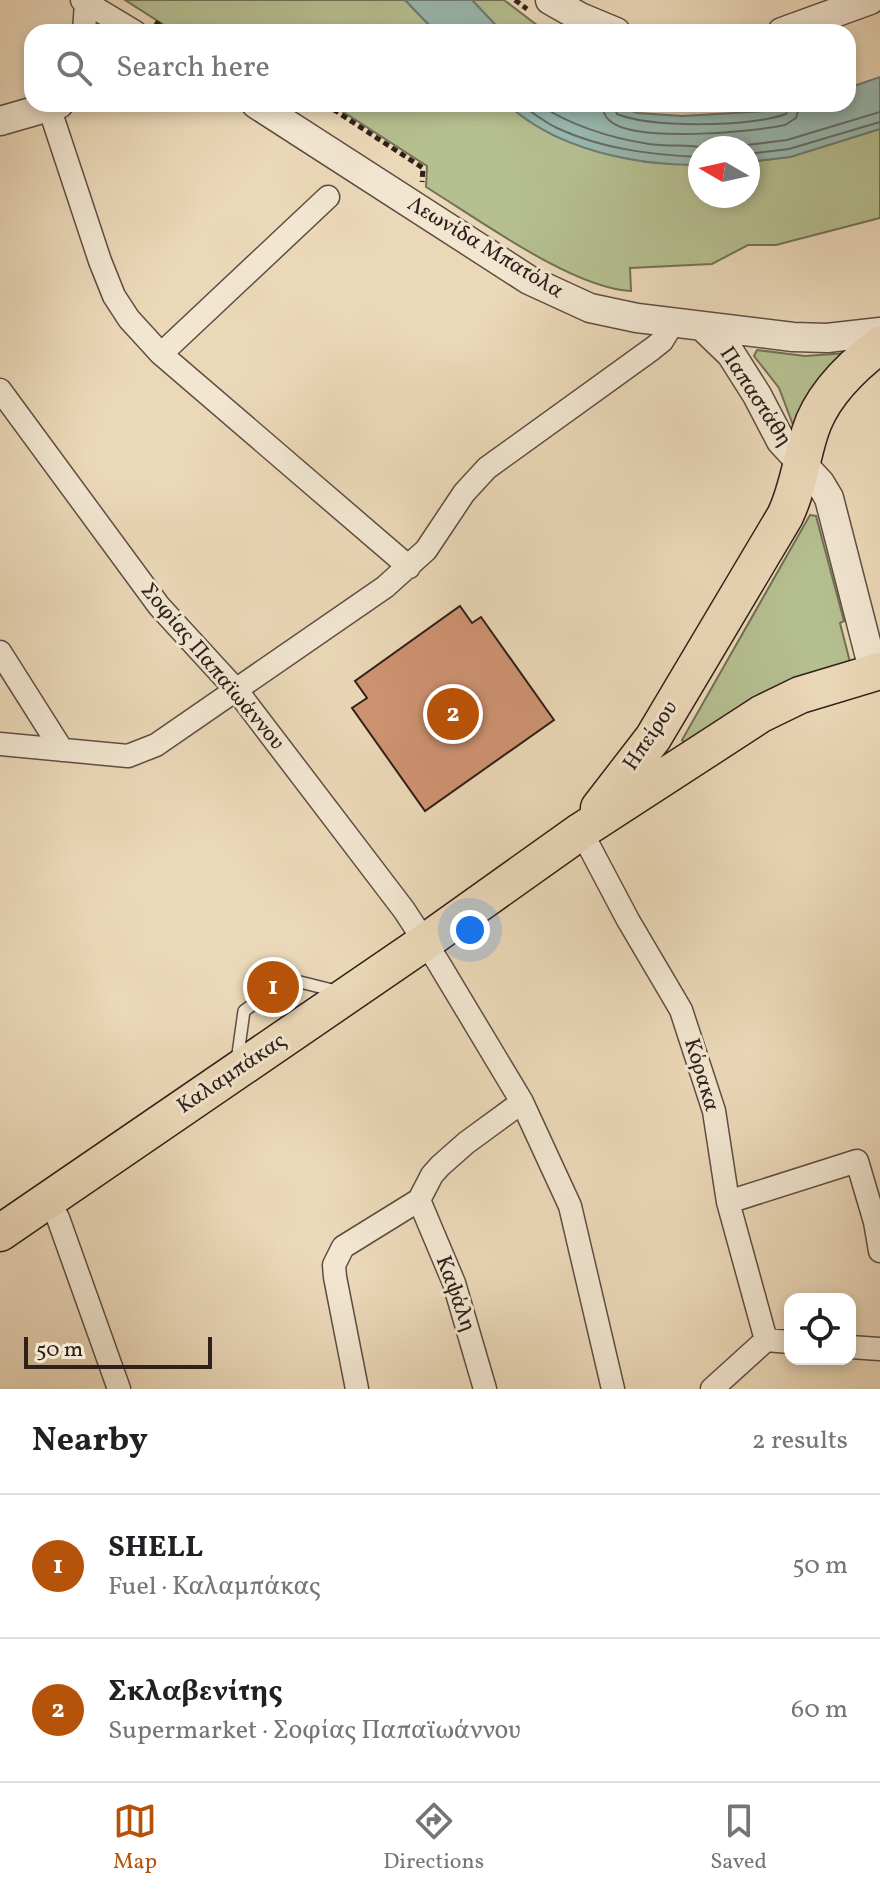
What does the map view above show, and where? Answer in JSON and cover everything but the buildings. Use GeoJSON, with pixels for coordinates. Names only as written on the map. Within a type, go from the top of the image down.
{"type":"FeatureCollection","features":[{"type":"Feature","properties":{"kind":"main road","name":"Ηπείρου"},"geometry":{"type":"LineString","coordinates":[[581,831],[653,738],[785,516],[819,410],[847,374],[880,345]]}},
{"type":"Feature","properties":{"kind":"main road","name":"Ηπείρου"},"geometry":{"type":"LineString","coordinates":[[581,831],[761,714],[800,695],[878,679]]}},
{"type":"Feature","properties":{"kind":"main road","name":"Καλαμπάκας"},"geometry":{"type":"LineString","coordinates":[[0,1233],[425,942],[581,831]]}},
{"type":"Feature","properties":{"kind":"street"},"geometry":{"type":"LineString","coordinates":[[550,0],[597,24]]}},
{"type":"Feature","properties":{"kind":"street"},"geometry":{"type":"LineString","coordinates":[[804,24],[870,0]]}},
{"type":"Feature","properties":{"kind":"street"},"geometry":{"type":"LineString","coordinates":[[84,1],[84,24]]}},
{"type":"Feature","properties":{"kind":"street"},"geometry":{"type":"LineString","coordinates":[[84,1],[122,24]]}},
{"type":"Feature","properties":{"kind":"street"},"geometry":{"type":"LineString","coordinates":[[0,121],[32,112]]}},
{"type":"Feature","properties":{"kind":"street"},"geometry":{"type":"LineString","coordinates":[[56,112],[100,261],[114,296],[129,319],[161,354],[409,567]]}},
{"type":"Feature","properties":{"kind":"street","name":"Λεωνίδα Μπατόλα"},"geometry":{"type":"LineString","coordinates":[[269,112],[551,292],[615,315],[703,327],[813,338],[880,332]]}},
{"type":"Feature","properties":{"kind":"street"},"geometry":{"type":"LineString","coordinates":[[161,354],[328,197]]}},
{"type":"Feature","properties":{"kind":"street"},"geometry":{"type":"LineString","coordinates":[[0,744],[128,756],[156,745],[360,607],[409,567],[435,539],[464,493],[487,468],[652,349],[662,341],[673,323]]}},
{"type":"Feature","properties":{"kind":"street","name":"Παπαστάθη"},"geometry":{"type":"LineString","coordinates":[[703,327],[719,341],[741,369],[781,441],[820,483],[833,508],[878,679]]}},
{"type":"Feature","properties":{"kind":"street","name":"Σοφίας Παπαϊωάννου"},"geometry":{"type":"LineString","coordinates":[[0,390],[159,606],[237,691],[425,942],[522,1102],[570,1206],[613,1389]]}},
{"type":"Feature","properties":{"kind":"street"},"geometry":{"type":"LineString","coordinates":[[0,652],[62,750]]}},
{"type":"Feature","properties":{"kind":"street","name":"Κόρακα"},"geometry":{"type":"LineString","coordinates":[[581,831],[681,1010],[714,1111],[728,1202],[766,1340]]}},
{"type":"Feature","properties":{"kind":"street"},"geometry":{"type":"LineString","coordinates":[[357,1389],[334,1265],[343,1247],[419,1200],[440,1166],[522,1102]]}},
{"type":"Feature","properties":{"kind":"street"},"geometry":{"type":"LineString","coordinates":[[728,1202],[857,1161],[880,1251]]}},
{"type":"Feature","properties":{"kind":"street"},"geometry":{"type":"LineString","coordinates":[[48,1200],[58,1218],[119,1389]]}},
{"type":"Feature","properties":{"kind":"street","name":"Καψάλη"},"geometry":{"type":"LineString","coordinates":[[419,1200],[454,1283],[485,1389]]}},
{"type":"Feature","properties":{"kind":"street"},"geometry":{"type":"LineString","coordinates":[[712,1389],[766,1340],[784,1342]]}},
{"type":"Feature","properties":{"kind":"street"},"geometry":{"type":"LineString","coordinates":[[856,1347],[880,1349]]}},
{"type":"Feature","properties":{"kind":"path"},"geometry":{"type":"LineString","coordinates":[[337,112],[423,168],[422,188]]}},
{"type":"Feature","properties":{"kind":"green space"},"geometry":{"type":"Polygon","coordinates":[[[125,0],[405,0],[428,24],[162,24],[125,0]]]}},
{"type":"Feature","properties":{"kind":"green space"},"geometry":{"type":"Polygon","coordinates":[[[472,0],[504,0],[536,24],[494,24],[472,0]]]}},
{"type":"Feature","properties":{"kind":"green space"},"geometry":{"type":"Polygon","coordinates":[[[343,112],[519,112],[553,135],[591,149],[646,162],[688,164],[688,208],[760,208],[760,161],[790,157],[880,129],[880,218],[776,245],[748,245],[712,264],[630,268],[631,291],[607,287],[554,265],[426,187],[427,166],[343,112]]]}},
{"type":"Feature","properties":{"kind":"green space"},"geometry":{"type":"Polygon","coordinates":[[[757,350],[805,356],[849,353],[793,425],[779,388],[754,356],[757,350]]]}},
{"type":"Feature","properties":{"kind":"green space"},"geometry":{"type":"Polygon","coordinates":[[[810,515],[816,516],[844,621],[840,623],[850,662],[690,749],[682,740],[810,515]]]}},
{"type":"Feature","properties":{"kind":"water"},"geometry":{"type":"Polygon","coordinates":[[[405,0],[472,0],[494,24],[428,24],[405,0]]]}},
{"type":"Feature","properties":{"kind":"water"},"geometry":{"type":"Polygon","coordinates":[[[880,77],[880,129],[790,157],[760,161],[760,136],[688,136],[688,165],[649,162],[598,152],[549,133],[517,112],[635,112],[682,116],[750,112],[856,112],[856,85],[880,77]]]}},
{"type":"Feature","properties":{"kind":"place","name":"Σκλαβενίτης"},"geometry":{"type":"Point","coordinates":[453,714]}},
{"type":"Feature","properties":{"kind":"place","name":"SHELL"},"geometry":{"type":"Point","coordinates":[273,987]}}]}
